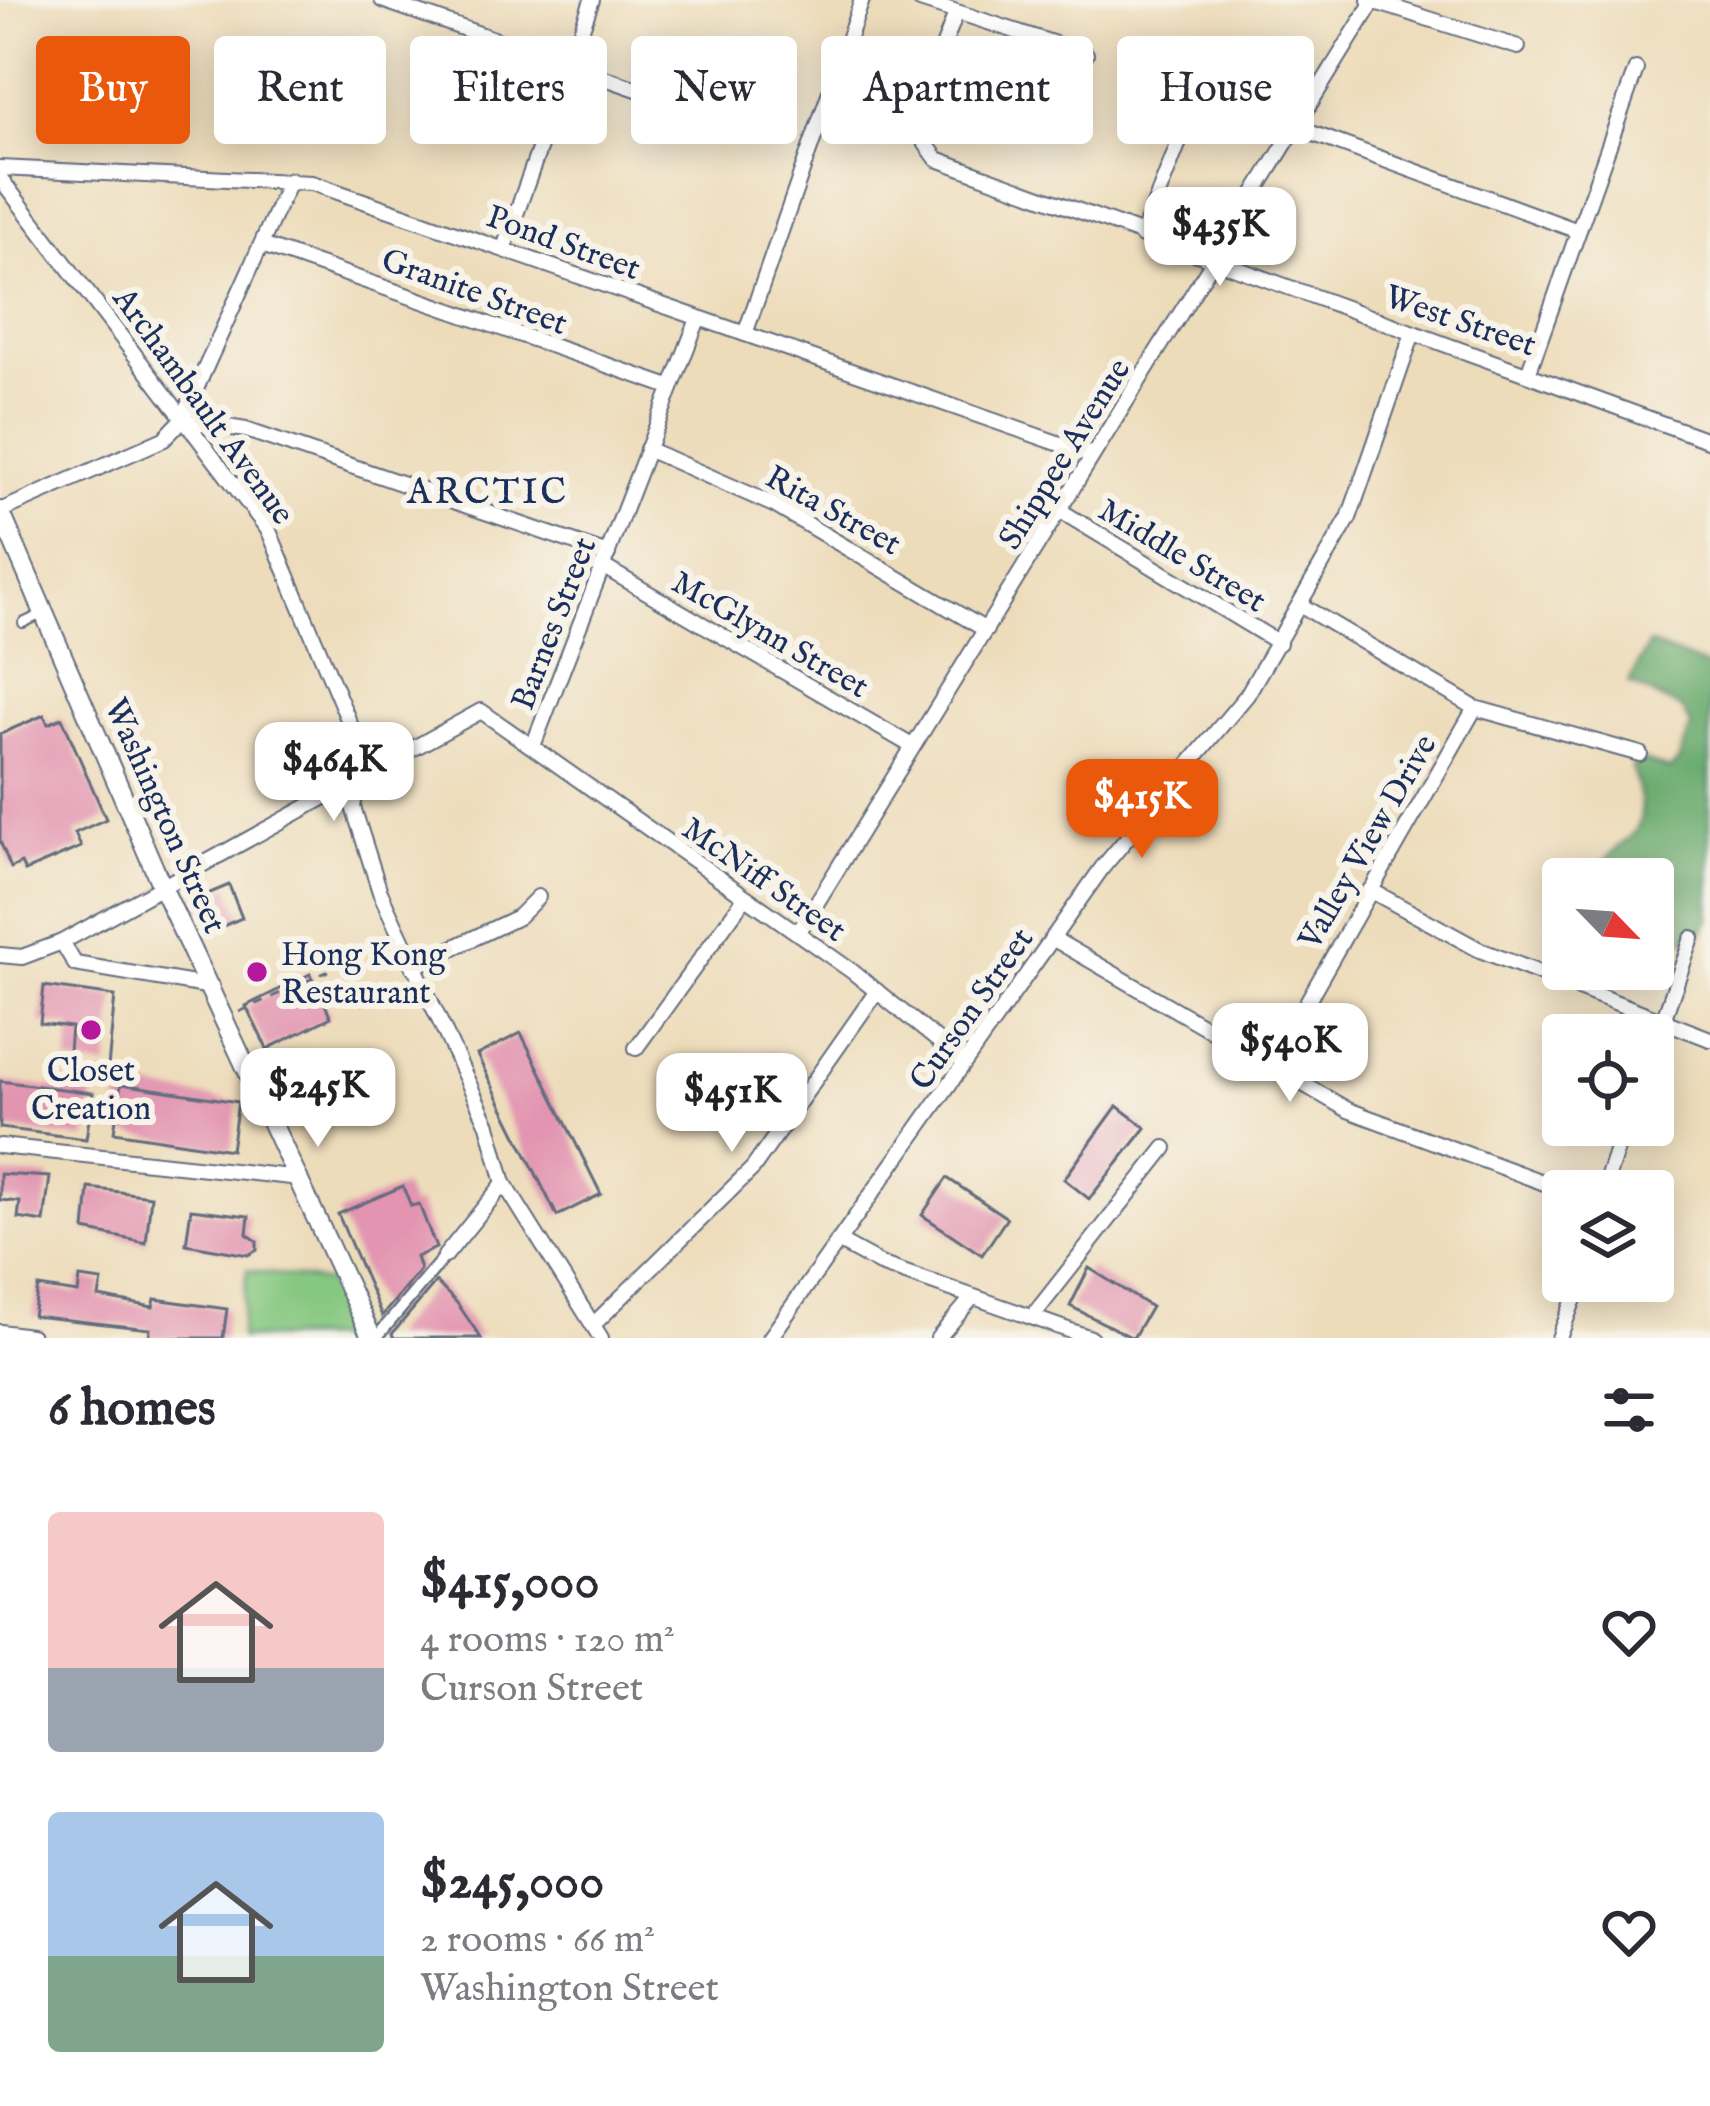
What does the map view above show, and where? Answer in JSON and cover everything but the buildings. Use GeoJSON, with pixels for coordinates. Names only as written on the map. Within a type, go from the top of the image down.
{"type":"FeatureCollection","features":[{"type":"Feature","properties":{"kind":"main road","name":"Washington Street"},"geometry":{"type":"LineString","coordinates":[[0,511],[163,889],[374,1338]]}},
{"type":"Feature","properties":{"kind":"main road"},"geometry":{"type":"LineString","coordinates":[[0,1334],[30,1338]]}},
{"type":"Feature","properties":{"kind":"street"},"geometry":{"type":"LineString","coordinates":[[382,0],[480,36]]}},
{"type":"Feature","properties":{"kind":"street"},"geometry":{"type":"LineString","coordinates":[[579,36],[592,0]]}},
{"type":"Feature","properties":{"kind":"street"},"geometry":{"type":"LineString","coordinates":[[745,334],[862,0]]}},
{"type":"Feature","properties":{"kind":"street"},"geometry":{"type":"LineString","coordinates":[[920,0],[1028,36]]}},
{"type":"Feature","properties":{"kind":"street"},"geometry":{"type":"LineString","coordinates":[[1372,0],[1518,47]]}},
{"type":"Feature","properties":{"kind":"street","name":"Shippee Avenue"},"geometry":{"type":"LineString","coordinates":[[1314,96],[1372,0]]}},
{"type":"Feature","properties":{"kind":"street","name":"West Street"},"geometry":{"type":"LineString","coordinates":[[956,14],[918,113],[924,145],[959,170],[1529,371],[1710,441]]}},
{"type":"Feature","properties":{"kind":"street"},"geometry":{"type":"LineString","coordinates":[[1529,371],[1636,69]]}},
{"type":"Feature","properties":{"kind":"street"},"geometry":{"type":"LineString","coordinates":[[1314,135],[1579,231]]}},
{"type":"Feature","properties":{"kind":"street"},"geometry":{"type":"LineString","coordinates":[[505,248],[541,144]]}},
{"type":"Feature","properties":{"kind":"street"},"geometry":{"type":"LineString","coordinates":[[1142,236],[1178,144]]}},
{"type":"Feature","properties":{"kind":"street","name":"Shippee Avenue"},"geometry":{"type":"LineString","coordinates":[[798,933],[1285,144]]}},
{"type":"Feature","properties":{"kind":"street","name":"Pond Street"},"geometry":{"type":"LineString","coordinates":[[0,168],[290,180],[330,188],[1092,455]]}},
{"type":"Feature","properties":{"kind":"street","name":"Archambault Avenue"},"geometry":{"type":"LineString","coordinates":[[0,178],[269,530],[363,755],[353,807],[358,834],[413,967],[488,1126],[504,1183],[597,1332]]}},
{"type":"Feature","properties":{"kind":"street"},"geometry":{"type":"LineString","coordinates":[[0,511],[164,439],[182,419],[290,180]]}},
{"type":"Feature","properties":{"kind":"street","name":"Granite Street"},"geometry":{"type":"LineString","coordinates":[[262,244],[670,387]]}},
{"type":"Feature","properties":{"kind":"street","name":"Barnes Street"},"geometry":{"type":"LineString","coordinates":[[533,746],[698,319]]}},
{"type":"Feature","properties":{"kind":"street","name":"Curson Street"},"geometry":{"type":"LineString","coordinates":[[770,1338],[1052,938],[1247,695],[1349,518],[1413,332]]}},
{"type":"Feature","properties":{"kind":"street","name":"McGlynn Street"},"geometry":{"type":"LineString","coordinates":[[182,419],[246,430],[605,560],[912,746]]}},
{"type":"Feature","properties":{"kind":"street","name":"Rita Street"},"geometry":{"type":"LineString","coordinates":[[647,449],[774,505],[986,630]]}},
{"type":"Feature","properties":{"kind":"street","name":"Middle Street"},"geometry":{"type":"LineString","coordinates":[[1059,510],[1279,643]]}},
{"type":"Feature","properties":{"kind":"street"},"geometry":{"type":"LineString","coordinates":[[1302,606],[1475,708],[1640,754]]}},
{"type":"Feature","properties":{"kind":"street","name":"Valley View Drive"},"geometry":{"type":"LineString","coordinates":[[1271,1065],[1475,708]]}},
{"type":"Feature","properties":{"kind":"street","name":"McNiff Street"},"geometry":{"type":"LineString","coordinates":[[358,782],[481,711],[798,933],[963,1061]]}},
{"type":"Feature","properties":{"kind":"street"},"geometry":{"type":"LineString","coordinates":[[0,955],[22,957],[62,942],[358,782]]}},
{"type":"Feature","properties":{"kind":"street"},"geometry":{"type":"LineString","coordinates":[[1370,890],[1480,950],[1645,1014]]}},
{"type":"Feature","properties":{"kind":"street"},"geometry":{"type":"LineString","coordinates":[[413,967],[518,917],[538,897]]}},
{"type":"Feature","properties":{"kind":"street"},"geometry":{"type":"LineString","coordinates":[[636,1048],[744,899]]}},
{"type":"Feature","properties":{"kind":"street"},"geometry":{"type":"LineString","coordinates":[[1052,938],[1368,1118],[1542,1182]]}},
{"type":"Feature","properties":{"kind":"street"},"geometry":{"type":"LineString","coordinates":[[1665,1014],[1692,938]]}},
{"type":"Feature","properties":{"kind":"street"},"geometry":{"type":"LineString","coordinates":[[62,942],[75,964],[212,987]]}},
{"type":"Feature","properties":{"kind":"street"},"geometry":{"type":"LineString","coordinates":[[597,1332],[753,1168],[877,991]]}},
{"type":"Feature","properties":{"kind":"street"},"geometry":{"type":"LineString","coordinates":[[1674,1025],[1710,1039]]}},
{"type":"Feature","properties":{"kind":"street"},"geometry":{"type":"LineString","coordinates":[[0,1145],[300,1178]]}},
{"type":"Feature","properties":{"kind":"street"},"geometry":{"type":"LineString","coordinates":[[1032,1317],[1165,1148]]}},
{"type":"Feature","properties":{"kind":"street"},"geometry":{"type":"LineString","coordinates":[[374,1338],[504,1183]]}},
{"type":"Feature","properties":{"kind":"street"},"geometry":{"type":"LineString","coordinates":[[838,1241],[880,1264],[1091,1338]]}},
{"type":"Feature","properties":{"kind":"street"},"geometry":{"type":"LineString","coordinates":[[938,1338],[972,1298]]}},
{"type":"Feature","properties":{"kind":"street"},"geometry":{"type":"LineString","coordinates":[[1558,1338],[1573,1302]]}},
{"type":"Feature","properties":{"kind":"lane"},"geometry":{"type":"LineString","coordinates":[[23,623],[45,612]]}},
{"type":"Feature","properties":{"kind":"path"},"geometry":{"type":"LineString","coordinates":[[227,1018],[335,968]]}},
{"type":"Feature","properties":{"kind":"green space"},"geometry":{"type":"Polygon","coordinates":[[[1649,644],[1710,668],[1710,919],[1695,944],[1674,935],[1674,858],[1607,858],[1639,823],[1641,810],[1631,766],[1644,761],[1670,770],[1679,760],[1691,727],[1682,709],[1629,683],[1649,644]]]}},
{"type":"Feature","properties":{"kind":"green space"},"geometry":{"type":"Polygon","coordinates":[[[247,1270],[328,1282],[352,1338],[240,1338],[247,1270]]]}},
{"type":"Feature","properties":{"kind":"place","name":"Hong Kong Restaurant"},"geometry":{"type":"Point","coordinates":[257,972]}},
{"type":"Feature","properties":{"kind":"place","name":"Closet Creation"},"geometry":{"type":"Point","coordinates":[91,1030]}},
{"type":"Feature","properties":{"kind":"district","name":"ARCTIC"},"geometry":{"type":"Point","coordinates":[488,490]}}]}
